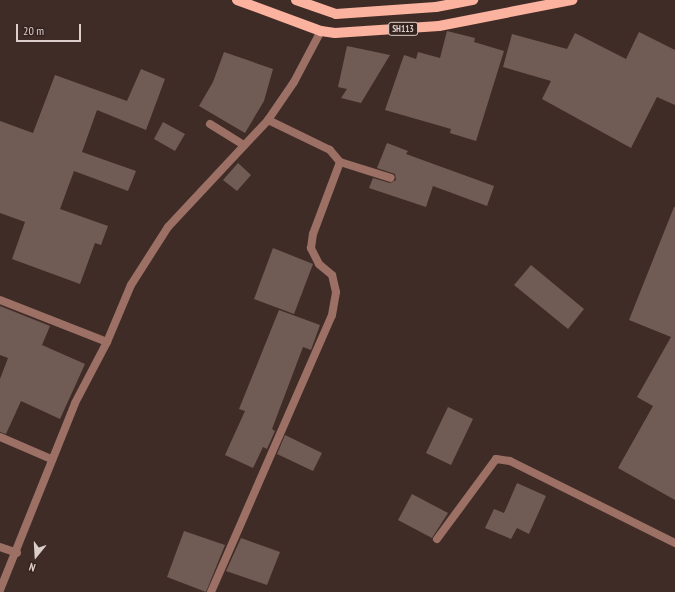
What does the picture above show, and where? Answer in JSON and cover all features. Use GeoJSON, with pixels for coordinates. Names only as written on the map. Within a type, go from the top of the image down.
{"type":"FeatureCollection","features":[{"type":"Feature","properties":{"kind":"main road","name":"SH113"},"geometry":{"type":"LineString","coordinates":[[237,0],[321,31],[335,33],[439,26],[572,0]]}},
{"type":"Feature","properties":{"kind":"main road","name":"SH113"},"geometry":{"type":"LineString","coordinates":[[296,0],[336,14],[436,7],[473,0]]}},
{"type":"Feature","properties":{"kind":"street"},"geometry":{"type":"LineString","coordinates":[[0,590],[17,554],[51,460],[75,403],[107,342],[132,285],[168,227],[225,169],[244,145],[268,120],[294,82],[321,31]]}},
{"type":"Feature","properties":{"kind":"street"},"geometry":{"type":"LineString","coordinates":[[268,120],[330,150],[340,162],[391,178]]}},
{"type":"Feature","properties":{"kind":"street"},"geometry":{"type":"LineString","coordinates":[[210,124],[244,145]]}},
{"type":"Feature","properties":{"kind":"street"},"geometry":{"type":"LineString","coordinates":[[212,592],[332,315],[336,292],[332,275],[319,264],[311,248],[313,234],[340,162]]}},
{"type":"Feature","properties":{"kind":"street"},"geometry":{"type":"LineString","coordinates":[[0,300],[107,342]]}},
{"type":"Feature","properties":{"kind":"street"},"geometry":{"type":"LineString","coordinates":[[0,438],[51,460]]}},
{"type":"Feature","properties":{"kind":"street"},"geometry":{"type":"LineString","coordinates":[[437,539],[496,460],[510,461],[675,543]]}},
{"type":"Feature","properties":{"kind":"street"},"geometry":{"type":"LineString","coordinates":[[0,547],[17,554]]}},
{"type":"Feature","properties":{"kind":"building"},"geometry":{"type":"Polygon","coordinates":[[[447,31],[475,38],[474,42],[504,51],[476,141],[450,133],[451,129],[385,110],[404,55],[416,59],[418,52],[440,58],[447,31]]]}},
{"type":"Feature","properties":{"kind":"building"},"geometry":{"type":"Polygon","coordinates":[[[639,32],[675,50],[675,105],[657,97],[631,148],[542,99],[551,81],[503,67],[512,34],[567,49],[575,33],[626,59],[639,32]]]}},
{"type":"Feature","properties":{"kind":"building"},"geometry":{"type":"Polygon","coordinates":[[[347,46],[390,55],[361,103],[341,98],[347,89],[338,87],[347,46]]]}},
{"type":"Feature","properties":{"kind":"building"},"geometry":{"type":"Polygon","coordinates":[[[224,52],[273,69],[264,101],[245,133],[199,106],[213,82],[224,52]]]}},
{"type":"Feature","properties":{"kind":"building"},"geometry":{"type":"Polygon","coordinates":[[[141,69],[165,79],[146,130],[97,110],[82,152],[136,171],[128,191],[74,171],[60,209],[108,226],[101,245],[95,243],[80,284],[12,259],[25,222],[0,213],[0,121],[33,133],[55,75],[127,101],[141,69]]]}},
{"type":"Feature","properties":{"kind":"building"},"geometry":{"type":"Polygon","coordinates":[[[163,122],[185,134],[175,151],[154,139],[163,122]]]}},
{"type":"Feature","properties":{"kind":"building"},"geometry":{"type":"Polygon","coordinates":[[[387,143],[408,151],[406,154],[494,186],[487,206],[433,186],[426,207],[369,188],[373,178],[390,183],[396,180],[395,174],[377,168],[387,143]]]}},
{"type":"Feature","properties":{"kind":"building"},"geometry":{"type":"Polygon","coordinates":[[[238,163],[251,175],[237,191],[223,180],[238,163]]]}},
{"type":"Feature","properties":{"kind":"building"},"geometry":{"type":"Polygon","coordinates":[[[674,207],[675,500],[618,468],[653,406],[637,397],[671,337],[629,320],[674,207]]]}},
{"type":"Feature","properties":{"kind":"building"},"geometry":{"type":"Polygon","coordinates":[[[273,248],[313,264],[294,314],[254,299],[273,248]]]}},
{"type":"Feature","properties":{"kind":"building"},"geometry":{"type":"Polygon","coordinates":[[[531,265],[584,309],[568,329],[514,285],[531,265]]]}},
{"type":"Feature","properties":{"kind":"building"},"geometry":{"type":"Polygon","coordinates":[[[0,306],[50,326],[42,345],[85,364],[60,419],[21,401],[6,434],[0,432],[0,379],[8,358],[0,355],[0,306]]]}},
{"type":"Feature","properties":{"kind":"building"},"geometry":{"type":"Polygon","coordinates":[[[279,310],[320,325],[311,350],[303,347],[272,429],[275,431],[267,449],[263,447],[253,468],[225,455],[245,411],[239,409],[279,310]]]}},
{"type":"Feature","properties":{"kind":"building"},"geometry":{"type":"Polygon","coordinates":[[[448,407],[473,419],[451,465],[426,453],[448,407]]]}},
{"type":"Feature","properties":{"kind":"building"},"geometry":{"type":"Polygon","coordinates":[[[285,435],[322,453],[313,471],[277,454],[285,435]]]}},
{"type":"Feature","properties":{"kind":"building"},"geometry":{"type":"Polygon","coordinates":[[[517,483],[546,496],[529,534],[517,528],[511,539],[485,528],[494,509],[504,513],[517,483]]]}},
{"type":"Feature","properties":{"kind":"building"},"geometry":{"type":"Polygon","coordinates":[[[412,494],[448,513],[432,538],[398,520],[412,494]]]}},
{"type":"Feature","properties":{"kind":"building"},"geometry":{"type":"Polygon","coordinates":[[[184,531],[225,545],[206,592],[167,577],[184,531]]]}},
{"type":"Feature","properties":{"kind":"building"},"geometry":{"type":"Polygon","coordinates":[[[241,538],[280,552],[267,585],[226,571],[241,538]]]}}]}
